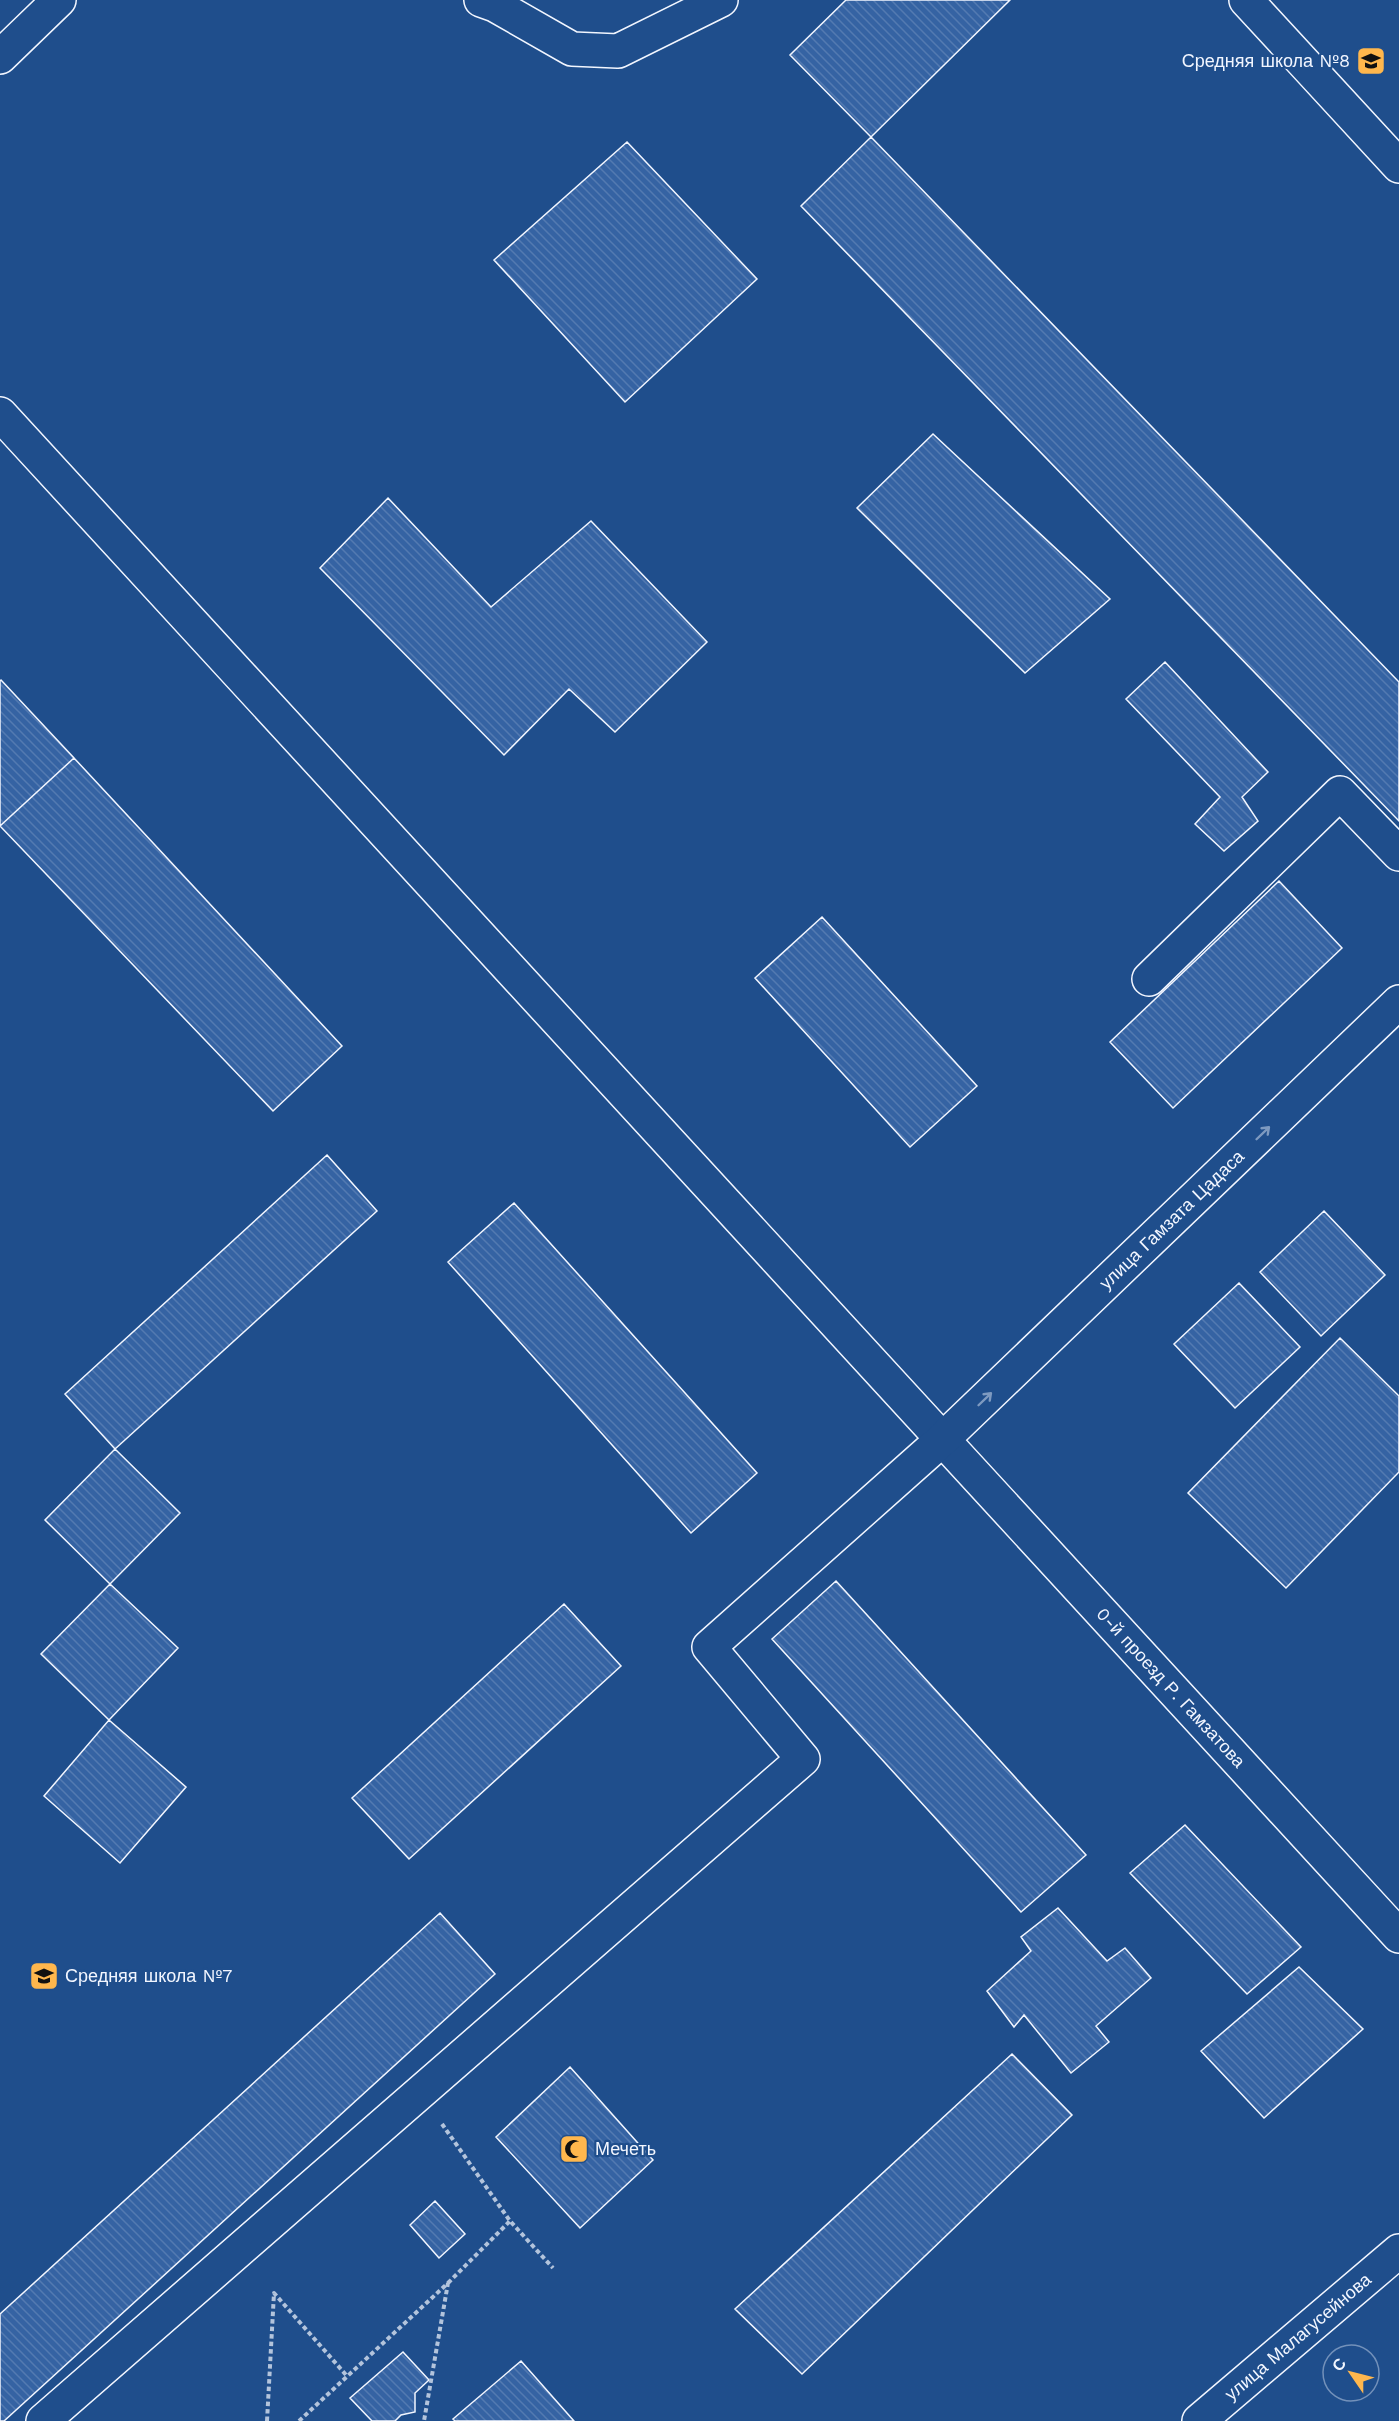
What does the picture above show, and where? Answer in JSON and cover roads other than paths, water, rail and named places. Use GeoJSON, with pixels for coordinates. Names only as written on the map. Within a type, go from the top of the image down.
{"type":"FeatureCollection","features":[{"type":"Feature","properties":{"kind":"street"},"geometry":{"type":"LineString","coordinates":[[0,57],[59,0]]}},
{"type":"Feature","properties":{"kind":"street"},"geometry":{"type":"LineString","coordinates":[[481,0],[495,5],[572,49],[618,51],[721,0]]}},
{"type":"Feature","properties":{"kind":"street"},"geometry":{"type":"LineString","coordinates":[[1246,0],[1399,166]]}},
{"type":"Feature","properties":{"kind":"street","name":"0-й проезд Р. Гамзатова"},"geometry":{"type":"LineString","coordinates":[[0,414],[1399,1936]]}},
{"type":"Feature","properties":{"kind":"street"},"geometry":{"type":"LineString","coordinates":[[1149,979],[1340,793],[1399,854]]}},
{"type":"Feature","properties":{"kind":"street","name":"улица Гамзата Цадаса"},"geometry":{"type":"LineString","coordinates":[[43,2421],[803,1759],[709,1647],[943,1439],[1399,1002]]}},
{"type":"Feature","properties":{"kind":"street","name":"улица Малагусейнова"},"geometry":{"type":"LineString","coordinates":[[1199,2421],[1399,2251]]}},
{"type":"Feature","properties":{"kind":"place","name":"Средняя школа №8"},"geometry":{"type":"Point","coordinates":[1371,61]}},
{"type":"Feature","properties":{"kind":"place","name":"Средняя школа №7"},"geometry":{"type":"Point","coordinates":[44,1976]}},
{"type":"Feature","properties":{"kind":"place","name":"Мечеть"},"geometry":{"type":"Point","coordinates":[574,2149]}}]}
